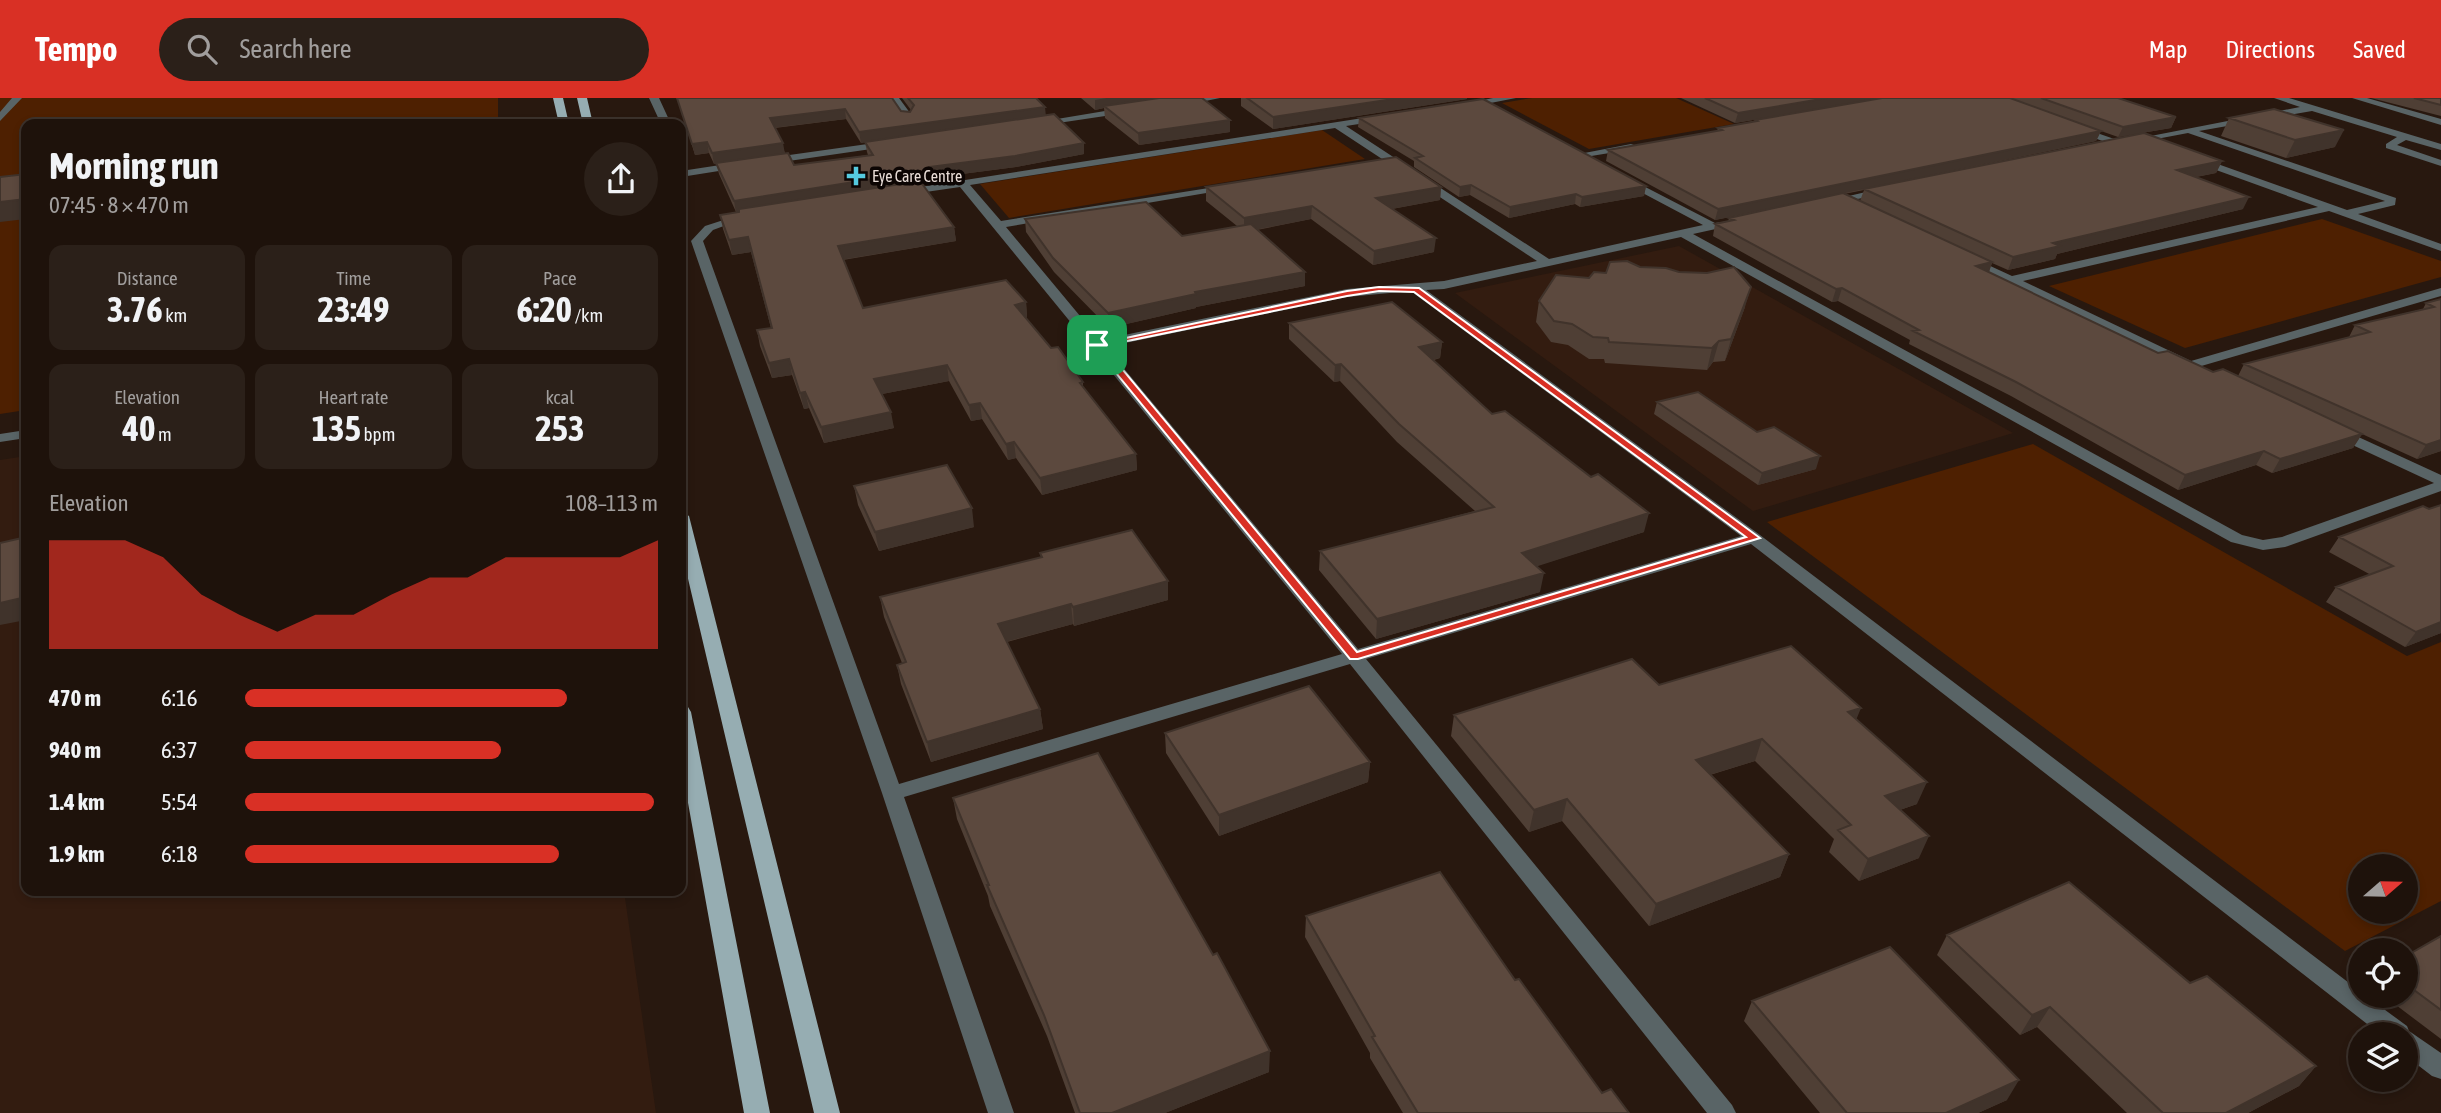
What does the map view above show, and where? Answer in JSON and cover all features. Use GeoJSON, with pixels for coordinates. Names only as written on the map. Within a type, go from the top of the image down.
{"type":"FeatureCollection","features":[{"type":"Feature","properties":{"kind":"main road"},"geometry":{"type":"LineString","coordinates":[[558,98],[563,119]]}},
{"type":"Feature","properties":{"kind":"main road"},"geometry":{"type":"LineString","coordinates":[[582,98],[587,119]]}},
{"type":"Feature","properties":{"kind":"main road"},"geometry":{"type":"LineString","coordinates":[[686,536],[827,1113]]}},
{"type":"Feature","properties":{"kind":"main road"},"geometry":{"type":"LineString","coordinates":[[686,738],[757,1113]]}},
{"type":"Feature","properties":{"kind":"street"},"geometry":{"type":"LineString","coordinates":[[0,118],[17,98]]}},
{"type":"Feature","properties":{"kind":"street"},"geometry":{"type":"LineString","coordinates":[[654,98],[664,119]]}},
{"type":"Feature","properties":{"kind":"street"},"geometry":{"type":"LineString","coordinates":[[894,98],[908,117]]}},
{"type":"Feature","properties":{"kind":"street"},"geometry":{"type":"LineString","coordinates":[[1175,104],[1215,98]]}},
{"type":"Feature","properties":{"kind":"street"},"geometry":{"type":"LineString","coordinates":[[1456,106],[1511,98]]}},
{"type":"Feature","properties":{"kind":"street"},"geometry":{"type":"LineString","coordinates":[[2279,98],[2441,147]]}},
{"type":"Feature","properties":{"kind":"street"},"geometry":{"type":"LineString","coordinates":[[2357,98],[2441,122]]}},
{"type":"Feature","properties":{"kind":"street"},"geometry":{"type":"LineString","coordinates":[[1483,102],[1495,109]]}},
{"type":"Feature","properties":{"kind":"street"},"geometry":{"type":"LineString","coordinates":[[2091,149],[2312,108]]}},
{"type":"Feature","properties":{"kind":"street"},"geometry":{"type":"LineString","coordinates":[[1026,125],[1134,110]]}},
{"type":"Feature","properties":{"kind":"street"},"geometry":{"type":"LineString","coordinates":[[898,193],[1390,117]]}},
{"type":"Feature","properties":{"kind":"street"},"geometry":{"type":"LineString","coordinates":[[1337,125],[1546,262]]}},
{"type":"Feature","properties":{"kind":"street"},"geometry":{"type":"LineString","coordinates":[[2070,126],[2117,143]]}},
{"type":"Feature","properties":{"kind":"street"},"geometry":{"type":"LineString","coordinates":[[2188,131],[2392,200],[2392,203],[2346,214]]}},
{"type":"Feature","properties":{"kind":"street"},"geometry":{"type":"LineString","coordinates":[[2405,136],[2389,146],[2441,163]]}},
{"type":"Feature","properties":{"kind":"street"},"geometry":{"type":"LineString","coordinates":[[2141,139],[2166,148]]}},
{"type":"Feature","properties":{"kind":"street"},"geometry":{"type":"LineString","coordinates":[[686,173],[904,142]]}},
{"type":"Feature","properties":{"kind":"street"},"geometry":{"type":"LineString","coordinates":[[1579,155],[1647,144]]}},
{"type":"Feature","properties":{"kind":"street"},"geometry":{"type":"LineString","coordinates":[[1567,149],[1591,162]]}},
{"type":"Feature","properties":{"kind":"street"},"geometry":{"type":"LineString","coordinates":[[2191,158],[2441,248]]}},
{"type":"Feature","properties":{"kind":"street"},"geometry":{"type":"LineString","coordinates":[[1375,161],[1389,159]]}},
{"type":"Feature","properties":{"kind":"street"},"geometry":{"type":"LineString","coordinates":[[1616,175],[1713,226]]}},
{"type":"Feature","properties":{"kind":"street"},"geometry":{"type":"LineString","coordinates":[[963,183],[1354,656],[1723,1113]]}},
{"type":"Feature","properties":{"kind":"street"},"geometry":{"type":"LineString","coordinates":[[999,225],[1241,184]]}},
{"type":"Feature","properties":{"kind":"street"},"geometry":{"type":"LineString","coordinates":[[1816,205],[1894,188]]}},
{"type":"Feature","properties":{"kind":"street"},"geometry":{"type":"LineString","coordinates":[[1841,199],[1865,211]]}},
{"type":"Feature","properties":{"kind":"street"},"geometry":{"type":"LineString","coordinates":[[2010,280],[2328,208]]}},
{"type":"Feature","properties":{"kind":"street"},"geometry":{"type":"LineString","coordinates":[[753,215],[709,228],[697,241],[892,793],[1001,1113]]}},
{"type":"Feature","properties":{"kind":"street"},"geometry":{"type":"LineString","coordinates":[[1097,345],[1347,293],[1379,289],[1416,289],[1752,218]]}},
{"type":"Feature","properties":{"kind":"street"},"geometry":{"type":"LineString","coordinates":[[1681,232],[2237,539],[2263,545],[2285,542],[2441,484]]}},
{"type":"Feature","properties":{"kind":"street"},"geometry":{"type":"LineString","coordinates":[[1962,257],[2216,376]]}},
{"type":"Feature","properties":{"kind":"street"},"geometry":{"type":"LineString","coordinates":[[1416,289],[1754,538],[2382,1022]]}},
{"type":"Feature","properties":{"kind":"street"},"geometry":{"type":"LineString","coordinates":[[2191,365],[2441,292]]}},
{"type":"Feature","properties":{"kind":"street"},"geometry":{"type":"LineString","coordinates":[[2329,429],[2441,484]]}},
{"type":"Feature","properties":{"kind":"street"},"geometry":{"type":"LineString","coordinates":[[1,441],[21,435]]}},
{"type":"Feature","properties":{"kind":"street"},"geometry":{"type":"LineString","coordinates":[[892,793],[1754,538]]}},
{"type":"Feature","properties":{"kind":"street"},"geometry":{"type":"LineString","coordinates":[[2418,1050],[2441,1068]]}},
{"type":"Feature","properties":{"kind":"shaded area"},"geometry":{"type":"Polygon","coordinates":[[[0,98],[498,98],[498,119],[21,119],[21,411],[0,414],[0,98]]]}},
{"type":"Feature","properties":{"kind":"shaded area"},"geometry":{"type":"Polygon","coordinates":[[[1532,98],[1676,98],[1734,124],[1589,149],[1502,103],[1532,98]]]}},
{"type":"Feature","properties":{"kind":"shaded area"},"geometry":{"type":"Polygon","coordinates":[[[1322,130],[1365,159],[1009,218],[980,184],[1322,130]]]}},
{"type":"Feature","properties":{"kind":"shaded area"},"geometry":{"type":"Polygon","coordinates":[[[2322,219],[2441,261],[2441,277],[2185,348],[2049,286],[2322,219]]]}},
{"type":"Feature","properties":{"kind":"shaded area"},"geometry":{"type":"Polygon","coordinates":[[[1679,246],[2013,433],[1753,511],[1455,293],[1679,246]]]}},
{"type":"Feature","properties":{"kind":"shaded area"},"geometry":{"type":"Polygon","coordinates":[[[2033,444],[2407,656],[2441,642],[2441,901],[2418,913],[2418,854],[2348,854],[2348,924],[2397,924],[2370,938],[2348,938],[2348,949],[2345,951],[1767,522],[2033,444]]]}},
{"type":"Feature","properties":{"kind":"shaded area"},"geometry":{"type":"Polygon","coordinates":[[[21,457],[21,896],[625,896],[656,1113],[0,1113],[0,460],[21,457]]]}},
{"type":"Feature","properties":{"kind":"building"},"geometry":{"type":"Polygon","coordinates":[[[677,98],[892,98],[901,111],[910,112],[914,105],[908,98],[1036,98],[1045,107],[859,132],[845,109],[770,118],[783,143],[712,153],[707,142],[692,144],[677,98]]]}},
{"type":"Feature","properties":{"kind":"building"},"geometry":{"type":"Polygon","coordinates":[[[1159,98],[1202,98],[1230,120],[1138,133],[1104,106],[1159,98]]]}},
{"type":"Feature","properties":{"kind":"building"},"geometry":{"type":"Polygon","coordinates":[[[1247,98],[1400,98],[1273,117],[1247,98]]]}},
{"type":"Feature","properties":{"kind":"building"},"geometry":{"type":"Polygon","coordinates":[[[1705,98],[1827,98],[1738,113],[1705,98]]]}},
{"type":"Feature","properties":{"kind":"building"},"geometry":{"type":"Polygon","coordinates":[[[1882,98],[2010,98],[2101,131],[1718,209],[1608,150],[1722,130],[1718,128],[1757,121],[1755,120],[1882,98]]]}},
{"type":"Feature","properties":{"kind":"building"},"geometry":{"type":"Polygon","coordinates":[[[2041,98],[2118,98],[2176,117],[2123,127],[2041,98]]]}},
{"type":"Feature","properties":{"kind":"building"},"geometry":{"type":"Polygon","coordinates":[[[2414,98],[2441,98],[2441,105],[2414,98]]]}},
{"type":"Feature","properties":{"kind":"building"},"geometry":{"type":"Polygon","coordinates":[[[1483,99],[1646,186],[1582,197],[1576,194],[1510,207],[1471,185],[1460,187],[1415,158],[1423,156],[1359,118],[1483,99]]]}},
{"type":"Feature","properties":{"kind":"building"},"geometry":{"type":"Polygon","coordinates":[[[2274,109],[2344,130],[2295,140],[2229,118],[2274,109]]]}},
{"type":"Feature","properties":{"kind":"building"},"geometry":{"type":"Polygon","coordinates":[[[1054,114],[1084,143],[734,201],[716,163],[788,153],[794,165],[873,155],[865,142],[1054,114]]]}},
{"type":"Feature","properties":{"kind":"building"},"geometry":{"type":"Polygon","coordinates":[[[2144,133],[2222,161],[2177,170],[2249,197],[2053,243],[2060,246],[2013,257],[1864,189],[2144,133]]]}},
{"type":"Feature","properties":{"kind":"building"},"geometry":{"type":"Polygon","coordinates":[[[1396,157],[1441,187],[1376,198],[1436,238],[1374,251],[1312,206],[1244,218],[1206,187],[1396,157]]]}},
{"type":"Feature","properties":{"kind":"building"},"geometry":{"type":"Polygon","coordinates":[[[21,175],[21,200],[0,202],[0,177],[21,175]]]}},
{"type":"Feature","properties":{"kind":"building"},"geometry":{"type":"Polygon","coordinates":[[[920,181],[954,227],[838,246],[863,308],[1006,280],[1026,302],[1015,305],[1051,348],[1058,347],[1083,382],[1080,383],[1136,454],[1040,478],[1014,442],[1006,444],[980,403],[969,405],[947,365],[874,379],[891,412],[821,427],[805,392],[800,393],[789,359],[769,363],[757,330],[772,328],[748,237],[729,240],[720,215],[739,212],[739,209],[920,181]]]}},
{"type":"Feature","properties":{"kind":"building"},"geometry":{"type":"Polygon","coordinates":[[[1843,193],[1992,262],[1976,266],[2158,353],[2168,351],[2213,372],[2223,369],[2362,434],[2280,459],[2264,451],[2185,475],[2016,382],[1913,331],[1919,330],[1842,288],[1836,289],[1715,224],[1734,220],[1729,218],[1843,193]]]}},
{"type":"Feature","properties":{"kind":"building"},"geometry":{"type":"Polygon","coordinates":[[[1146,202],[1182,236],[1251,224],[1305,272],[1195,292],[1196,294],[1108,313],[1053,258],[1025,219],[1146,202]]]}},
{"type":"Feature","properties":{"kind":"building"},"geometry":{"type":"Polygon","coordinates":[[[1627,261],[1640,267],[1666,268],[1679,272],[1707,273],[1734,267],[1751,287],[1731,339],[1719,341],[1712,348],[1609,342],[1608,338],[1593,337],[1572,324],[1554,321],[1539,301],[1556,275],[1589,278],[1594,272],[1606,273],[1610,262],[1627,261]]]}},
{"type":"Feature","properties":{"kind":"building"},"geometry":{"type":"Polygon","coordinates":[[[2441,299],[2441,440],[2426,445],[2244,364],[2370,332],[2355,325],[2434,307],[2426,303],[2441,299]]]}},
{"type":"Feature","properties":{"kind":"building"},"geometry":{"type":"Polygon","coordinates":[[[1392,302],[1442,342],[1419,347],[1492,414],[1505,411],[1591,477],[1598,474],[1649,513],[1522,553],[1544,573],[1377,619],[1320,551],[1494,507],[1399,424],[1341,364],[1335,365],[1289,323],[1392,302]]]}},
{"type":"Feature","properties":{"kind":"building"},"geometry":{"type":"Polygon","coordinates":[[[1698,392],[1757,432],[1774,427],[1820,456],[1762,473],[1657,402],[1698,392]]]}},
{"type":"Feature","properties":{"kind":"building"},"geometry":{"type":"Polygon","coordinates":[[[947,465],[972,508],[875,532],[854,486],[947,465]]]}},
{"type":"Feature","properties":{"kind":"building"},"geometry":{"type":"Polygon","coordinates":[[[2441,505],[2441,622],[2416,632],[2336,587],[2393,566],[2339,537],[2423,506],[2429,509],[2441,505]]]}},
{"type":"Feature","properties":{"kind":"building"},"geometry":{"type":"Polygon","coordinates":[[[1132,530],[1168,581],[998,624],[1040,709],[927,742],[897,665],[906,662],[880,597],[1042,557],[1040,553],[1132,530]]]}},
{"type":"Feature","properties":{"kind":"building"},"geometry":{"type":"Polygon","coordinates":[[[21,538],[21,598],[0,603],[0,543],[21,538]]]}},
{"type":"Feature","properties":{"kind":"building"},"geometry":{"type":"Polygon","coordinates":[[[1791,646],[1861,708],[1848,712],[1927,782],[1885,796],[1929,836],[1868,859],[1838,830],[1851,825],[1762,739],[1696,760],[1789,854],[1656,904],[1567,799],[1534,810],[1454,715],[1632,659],[1659,685],[1791,646]]]}},
{"type":"Feature","properties":{"kind":"building"},"geometry":{"type":"Polygon","coordinates":[[[1309,686],[1370,762],[1219,815],[1165,733],[1309,686]]]}},
{"type":"Feature","properties":{"kind":"building"},"geometry":{"type":"Polygon","coordinates":[[[1098,753],[1213,955],[1217,953],[1270,1051],[1112,1113],[1080,1113],[1044,1015],[987,885],[953,798],[1098,753]]]}},
{"type":"Feature","properties":{"kind":"building"},"geometry":{"type":"Polygon","coordinates":[[[1440,872],[1515,980],[1519,979],[1602,1093],[1611,1089],[1629,1113],[1418,1113],[1372,1037],[1375,1036],[1306,916],[1440,872]]]}},
{"type":"Feature","properties":{"kind":"building"},"geometry":{"type":"Polygon","coordinates":[[[2069,882],[2190,983],[2207,976],[2316,1066],[2226,1113],[2163,1113],[2050,1007],[2032,1015],[1947,935],[2069,882]]]}},
{"type":"Feature","properties":{"kind":"building"},"geometry":{"type":"Polygon","coordinates":[[[2441,936],[2441,1010],[2418,993],[2418,949],[2441,936]]]}},
{"type":"Feature","properties":{"kind":"building"},"geometry":{"type":"Polygon","coordinates":[[[1890,947],[2019,1080],[1946,1113],[1847,1113],[1752,1001],[1890,947]]]}},
{"type":"Feature","properties":{"kind":"place","name":"Eye Care Centre"},"geometry":{"type":"Point","coordinates":[856,176]}},
{"type":"Feature","properties":{"kind":"route"},"geometry":{"type":"LineString","coordinates":[[1379,289],[1416,289],[1754,538],[1354,656],[1097,345],[1347,293],[1379,289]]}}]}
